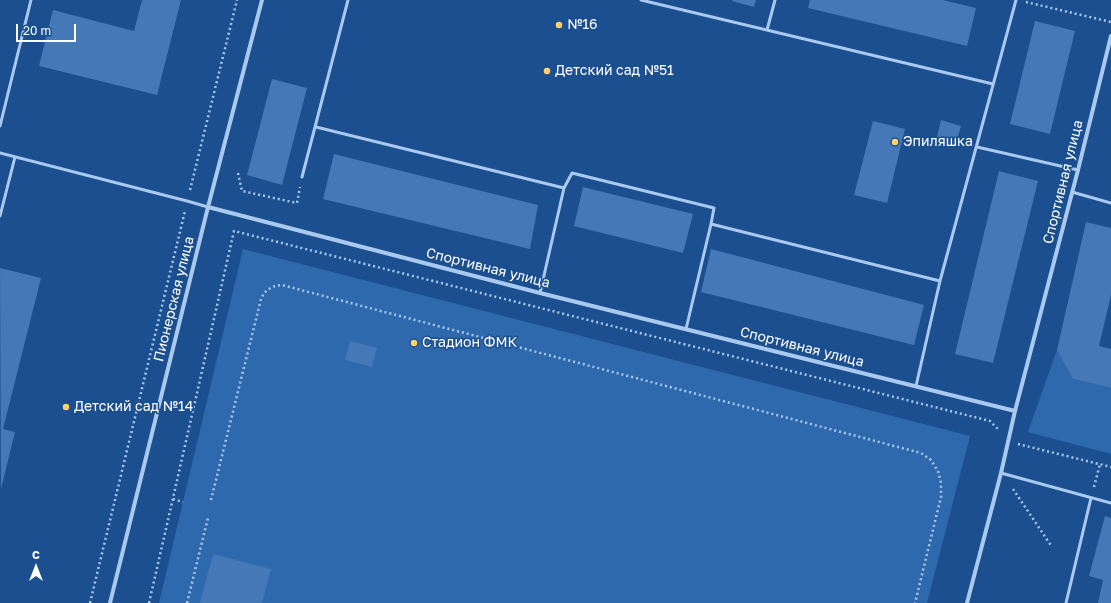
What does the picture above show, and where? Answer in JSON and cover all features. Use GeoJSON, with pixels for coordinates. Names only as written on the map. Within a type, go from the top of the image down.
{"type":"FeatureCollection","features":[{"type":"Feature","properties":{"kind":"street","name":"Пионерская улица"},"geometry":{"type":"LineString","coordinates":[[110,603],[208,207],[262,0]]}},
{"type":"Feature","properties":{"kind":"street","name":"Спортивная улица"},"geometry":{"type":"LineString","coordinates":[[208,207],[540,293],[1015,411],[1078,170],[1111,36]]}},
{"type":"Feature","properties":{"kind":"street"},"geometry":{"type":"LineString","coordinates":[[967,603],[1001,474],[1015,411]]}},
{"type":"Feature","properties":{"kind":"lane"},"geometry":{"type":"LineString","coordinates":[[0,126],[31,0]]}},
{"type":"Feature","properties":{"kind":"lane"},"geometry":{"type":"LineString","coordinates":[[302,177],[348,0]]}},
{"type":"Feature","properties":{"kind":"lane"},"geometry":{"type":"LineString","coordinates":[[641,0],[993,84]]}},
{"type":"Feature","properties":{"kind":"lane"},"geometry":{"type":"LineString","coordinates":[[767,30],[774,0]]}},
{"type":"Feature","properties":{"kind":"lane"},"geometry":{"type":"LineString","coordinates":[[916,386],[940,281],[1016,0]]}},
{"type":"Feature","properties":{"kind":"lane"},"geometry":{"type":"LineString","coordinates":[[316,127],[564,188]]}},
{"type":"Feature","properties":{"kind":"lane"},"geometry":{"type":"LineString","coordinates":[[977,147],[1078,170]]}},
{"type":"Feature","properties":{"kind":"lane"},"geometry":{"type":"LineString","coordinates":[[0,153],[208,207]]}},
{"type":"Feature","properties":{"kind":"lane"},"geometry":{"type":"LineString","coordinates":[[0,216],[15,157]]}},
{"type":"Feature","properties":{"kind":"lane"},"geometry":{"type":"LineString","coordinates":[[540,293],[564,188],[572,173],[714,208],[686,329]]}},
{"type":"Feature","properties":{"kind":"lane"},"geometry":{"type":"LineString","coordinates":[[1072,192],[1111,203]]}},
{"type":"Feature","properties":{"kind":"lane"},"geometry":{"type":"LineString","coordinates":[[711,224],[940,281]]}},
{"type":"Feature","properties":{"kind":"lane"},"geometry":{"type":"LineString","coordinates":[[1001,474],[1111,503]]}},
{"type":"Feature","properties":{"kind":"lane"},"geometry":{"type":"LineString","coordinates":[[1066,603],[1091,498]]}},
{"type":"Feature","properties":{"kind":"path"},"geometry":{"type":"LineString","coordinates":[[90,603],[237,0]]}},
{"type":"Feature","properties":{"kind":"path"},"geometry":{"type":"LineString","coordinates":[[1024,2],[1111,22]]}},
{"type":"Feature","properties":{"kind":"path"},"geometry":{"type":"LineString","coordinates":[[238,173],[242,191],[297,203],[302,177]]}},
{"type":"Feature","properties":{"kind":"path"},"geometry":{"type":"LineString","coordinates":[[149,603],[234,231],[990,421],[1008,442],[1111,467]]}},
{"type":"Feature","properties":{"kind":"path"},"geometry":{"type":"LineString","coordinates":[[211,500],[261,299],[264,293],[269,289],[282,285],[922,453],[931,460],[938,471],[941,483],[941,497],[915,603]]}},
{"type":"Feature","properties":{"kind":"path"},"geometry":{"type":"LineString","coordinates":[[1091,498],[1100,464]]}},
{"type":"Feature","properties":{"kind":"path"},"geometry":{"type":"LineString","coordinates":[[998,483],[1012,488],[1052,547]]}},
{"type":"Feature","properties":{"kind":"path"},"geometry":{"type":"LineString","coordinates":[[173,499],[183,502]]}},
{"type":"Feature","properties":{"kind":"path"},"geometry":{"type":"LineString","coordinates":[[187,603],[208,518]]}},
{"type":"Feature","properties":{"kind":"shaded area","name":"Стадион ФМК"},"geometry":{"type":"Polygon","coordinates":[[[243,249],[970,436],[927,603],[159,603],[243,249]]]}},
{"type":"Feature","properties":{"kind":"shaded area"},"geometry":{"type":"Polygon","coordinates":[[[1058,347],[1073,379],[1111,388],[1111,454],[1028,432],[1058,347]]]}},
{"type":"Feature","properties":{"kind":"building"},"geometry":{"type":"Polygon","coordinates":[[[142,0],[181,0],[157,95],[39,66],[53,10],[134,31],[142,0]]]}},
{"type":"Feature","properties":{"kind":"building"},"geometry":{"type":"Polygon","coordinates":[[[756,0],[754,7],[732,1],[756,0]]]}},
{"type":"Feature","properties":{"kind":"building"},"geometry":{"type":"Polygon","coordinates":[[[810,0],[943,0],[976,8],[967,46],[808,8],[810,0]]]}},
{"type":"Feature","properties":{"kind":"building"},"geometry":{"type":"Polygon","coordinates":[[[1035,21],[1075,31],[1050,134],[1010,124],[1035,21]]]}},
{"type":"Feature","properties":{"kind":"building"},"geometry":{"type":"Polygon","coordinates":[[[272,79],[307,88],[282,185],[247,175],[272,79]]]}},
{"type":"Feature","properties":{"kind":"building"},"geometry":{"type":"Polygon","coordinates":[[[941,120],[961,126],[956,143],[937,137],[941,120]]]}},
{"type":"Feature","properties":{"kind":"building"},"geometry":{"type":"Polygon","coordinates":[[[873,121],[905,129],[887,203],[854,195],[873,121]]]}},
{"type":"Feature","properties":{"kind":"building"},"geometry":{"type":"Polygon","coordinates":[[[334,154],[538,205],[530,249],[323,199],[334,154]]]}},
{"type":"Feature","properties":{"kind":"building"},"geometry":{"type":"Polygon","coordinates":[[[999,171],[1038,181],[993,363],[955,354],[999,171]]]}},
{"type":"Feature","properties":{"kind":"building"},"geometry":{"type":"Polygon","coordinates":[[[583,187],[693,214],[683,253],[574,226],[583,187]]]}},
{"type":"Feature","properties":{"kind":"building"},"geometry":{"type":"Polygon","coordinates":[[[1086,222],[1111,228],[1111,295],[1099,346],[1111,349],[1111,388],[1073,379],[1057,350],[1086,222]]]}},
{"type":"Feature","properties":{"kind":"building"},"geometry":{"type":"Polygon","coordinates":[[[711,249],[924,305],[914,345],[701,292],[711,249]]]}},
{"type":"Feature","properties":{"kind":"building"},"geometry":{"type":"Polygon","coordinates":[[[0,268],[41,278],[3,429],[15,432],[1,489],[0,268]]]}},
{"type":"Feature","properties":{"kind":"building"},"geometry":{"type":"Polygon","coordinates":[[[350,341],[377,348],[372,367],[345,360],[350,341]]]}},
{"type":"Feature","properties":{"kind":"building"},"geometry":{"type":"Polygon","coordinates":[[[1105,516],[1111,518],[1111,603],[1098,603],[1103,580],[1089,576],[1105,516]]]}},
{"type":"Feature","properties":{"kind":"building"},"geometry":{"type":"Polygon","coordinates":[[[213,554],[271,569],[262,603],[200,603],[213,554]]]}},
{"type":"Feature","properties":{"kind":"place","name":"№16"},"geometry":{"type":"Point","coordinates":[559,25]}},
{"type":"Feature","properties":{"kind":"place","name":"Детский сад №51"},"geometry":{"type":"Point","coordinates":[547,71]}},
{"type":"Feature","properties":{"kind":"place","name":"Эпиляшка"},"geometry":{"type":"Point","coordinates":[895,142]}},
{"type":"Feature","properties":{"kind":"place","name":"Стадион ФМК"},"geometry":{"type":"Point","coordinates":[414,343]}},
{"type":"Feature","properties":{"kind":"place","name":"Детский сад №14"},"geometry":{"type":"Point","coordinates":[66,407]}}]}
